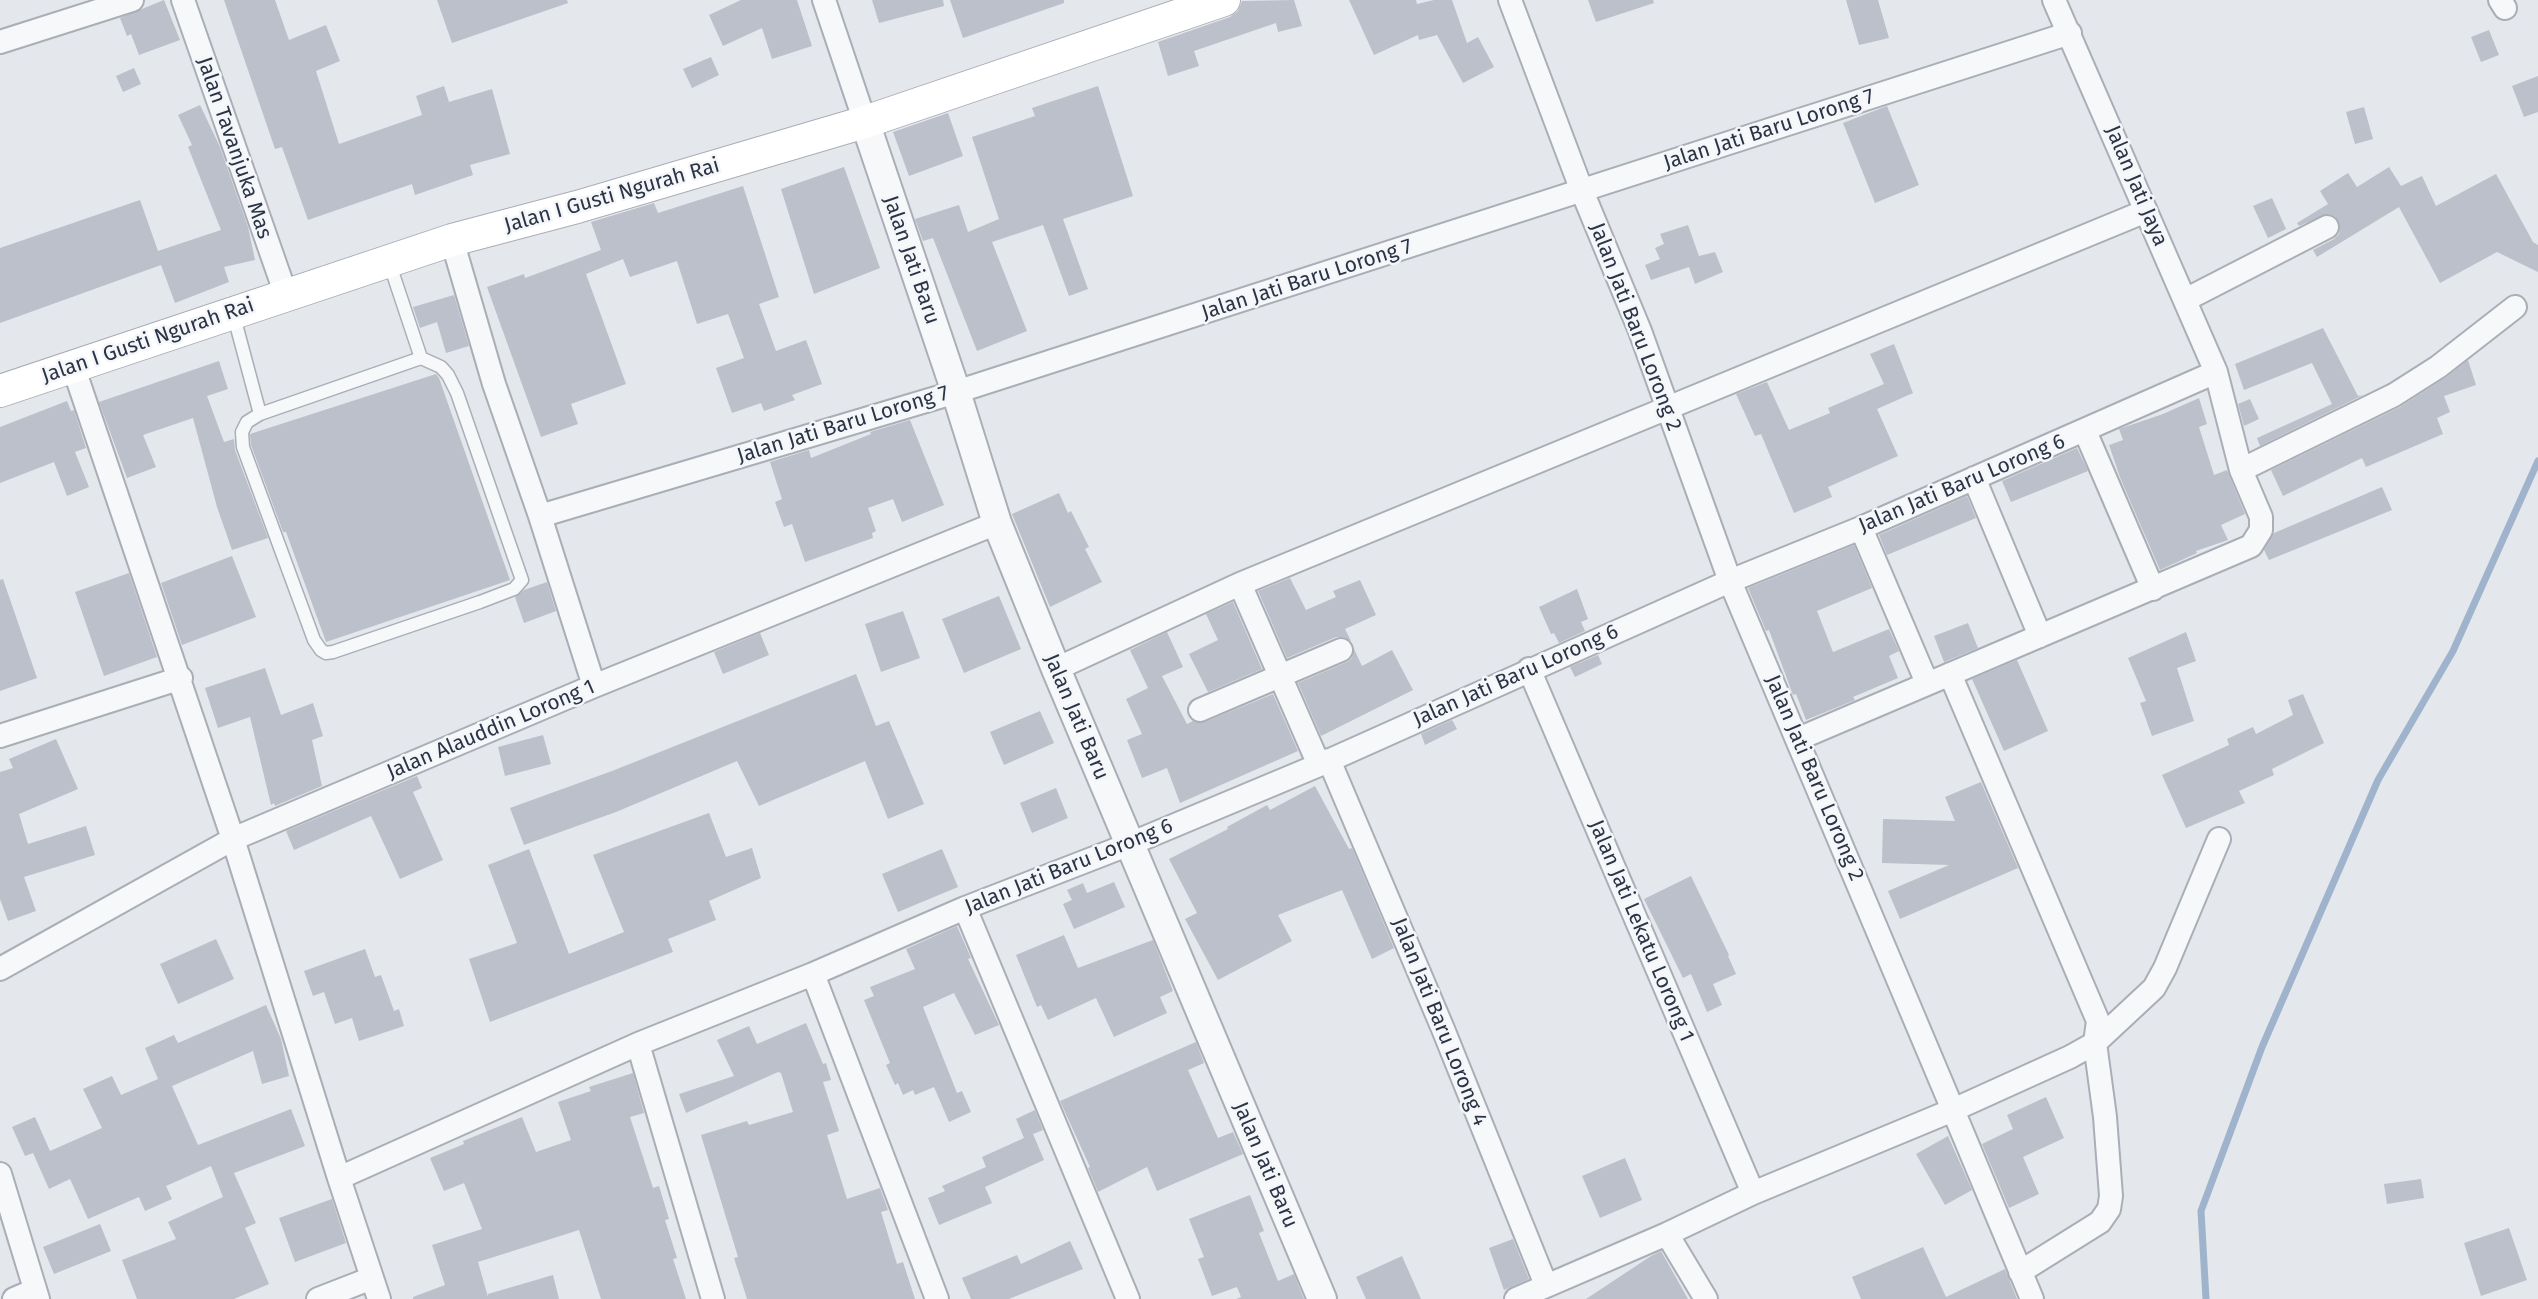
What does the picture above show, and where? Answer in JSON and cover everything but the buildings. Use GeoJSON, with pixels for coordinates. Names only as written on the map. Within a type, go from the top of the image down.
{"type":"FeatureCollection","features":[{"type":"Feature","properties":{"kind":"main road","name":"Jalan I Gusti Ngurah Rai"},"geometry":{"type":"LineString","coordinates":[[0,392],[452,240],[577,207],[865,122],[1224,0]]}},
{"type":"Feature","properties":{"kind":"street"},"geometry":{"type":"LineString","coordinates":[[0,42],[132,0]]}},
{"type":"Feature","properties":{"kind":"street","name":"Jalan Tavanjuka Mas"},"geometry":{"type":"LineString","coordinates":[[183,0],[286,295]]}},
{"type":"Feature","properties":{"kind":"street"},"geometry":{"type":"LineString","coordinates":[[824,0],[865,122]]}},
{"type":"Feature","properties":{"kind":"street","name":"Jalan Jati Baru Lorong 2"},"geometry":{"type":"LineString","coordinates":[[1510,0],[1582,191],[1640,331],[1730,581],[2032,1299]]}},
{"type":"Feature","properties":{"kind":"street","name":"Jalan Jati Jaya"},"geometry":{"type":"LineString","coordinates":[[1798,739],[2252,546],[2261,530],[2261,517],[2241,470],[2216,372],[2054,0]]}},
{"type":"Feature","properties":{"kind":"street","name":"Jalan Jati Baru Lorong 7"},"geometry":{"type":"LineString","coordinates":[[540,516],[956,392],[2070,33]]}},
{"type":"Feature","properties":{"kind":"street","name":"Jalan Jati Baru"},"geometry":{"type":"LineString","coordinates":[[865,122],[956,392],[997,523],[1056,669],[1322,1299]]}},
{"type":"Feature","properties":{"kind":"street"},"geometry":{"type":"LineString","coordinates":[[1056,669],[1240,584],[2146,211]]}},
{"type":"Feature","properties":{"kind":"street"},"geometry":{"type":"LineString","coordinates":[[2185,300],[2327,227]]}},
{"type":"Feature","properties":{"kind":"street"},"geometry":{"type":"LineString","coordinates":[[452,240],[494,384],[540,516],[594,686]]}},
{"type":"Feature","properties":{"kind":"street"},"geometry":{"type":"LineString","coordinates":[[2241,470],[2394,395],[2438,367],[2515,307]]}},
{"type":"Feature","properties":{"kind":"street"},"geometry":{"type":"LineString","coordinates":[[73,366],[181,678],[375,1289],[318,1299]]}},
{"type":"Feature","properties":{"kind":"street","name":"Jalan Jati Baru Lorong 6"},"geometry":{"type":"LineString","coordinates":[[339,1179],[638,1044],[813,974],[965,908],[1130,844],[1324,762],[1730,581],[1861,528],[2216,372]]}},
{"type":"Feature","properties":{"kind":"street"},"geometry":{"type":"LineString","coordinates":[[2085,431],[2153,589]]}},
{"type":"Feature","properties":{"kind":"street"},"geometry":{"type":"LineString","coordinates":[[1974,478],[2040,636]]}},
{"type":"Feature","properties":{"kind":"street","name":"Jalan Alauddin Lorong 1"},"geometry":{"type":"LineString","coordinates":[[0,969],[233,838],[594,686],[997,523]]}},
{"type":"Feature","properties":{"kind":"street"},"geometry":{"type":"LineString","coordinates":[[1861,528],[1927,683]]}},
{"type":"Feature","properties":{"kind":"street","name":"Jalan Jati Baru Lorong 4"},"geometry":{"type":"LineString","coordinates":[[1240,584],[1281,676],[1324,762],[1443,1029],[1546,1286]]}},
{"type":"Feature","properties":{"kind":"street"},"geometry":{"type":"LineString","coordinates":[[1200,710],[1341,650]]}},
{"type":"Feature","properties":{"kind":"street","name":"Jalan Jati Lekatu Lorong 1"},"geometry":{"type":"LineString","coordinates":[[1529,669],[1754,1193]]}},
{"type":"Feature","properties":{"kind":"street"},"geometry":{"type":"LineString","coordinates":[[1950,674],[2098,1021],[2095,1043],[2105,1117],[2111,1196],[2109,1209],[2100,1222],[2020,1272]]}},
{"type":"Feature","properties":{"kind":"street"},"geometry":{"type":"LineString","coordinates":[[0,736],[181,678]]}},
{"type":"Feature","properties":{"kind":"street"},"geometry":{"type":"LineString","coordinates":[[1516,1299],[1667,1234],[1754,1193],[1953,1110],[2070,1057],[2095,1043],[2154,988],[2165,968],[2219,839]]}},
{"type":"Feature","properties":{"kind":"street"},"geometry":{"type":"LineString","coordinates":[[965,908],[1128,1299]]}},
{"type":"Feature","properties":{"kind":"street"},"geometry":{"type":"LineString","coordinates":[[813,974],[937,1299]]}},
{"type":"Feature","properties":{"kind":"street"},"geometry":{"type":"LineString","coordinates":[[638,1044],[713,1299]]}},
{"type":"Feature","properties":{"kind":"street"},"geometry":{"type":"LineString","coordinates":[[0,1174],[37,1295],[14,1299]]}},
{"type":"Feature","properties":{"kind":"street"},"geometry":{"type":"LineString","coordinates":[[1667,1234],[1706,1299]]}},
{"type":"Feature","properties":{"kind":"lane"},"geometry":{"type":"LineString","coordinates":[[389,261],[421,358]]}},
{"type":"Feature","properties":{"kind":"lane"},"geometry":{"type":"LineString","coordinates":[[233,313],[260,414]]}},
{"type":"Feature","properties":{"kind":"lane"},"geometry":{"type":"LineString","coordinates":[[421,358],[441,367],[457,393],[522,580],[513,589],[480,602],[333,652],[326,653],[321,650],[314,640],[243,447],[242,432],[246,422],[260,414],[421,358]]}},
{"type":"Feature","properties":{"kind":"waterway"},"geometry":{"type":"LineString","coordinates":[[2206,1299],[2201,1211],[2262,1047],[2378,780],[2453,651],[2538,461]]}}]}
